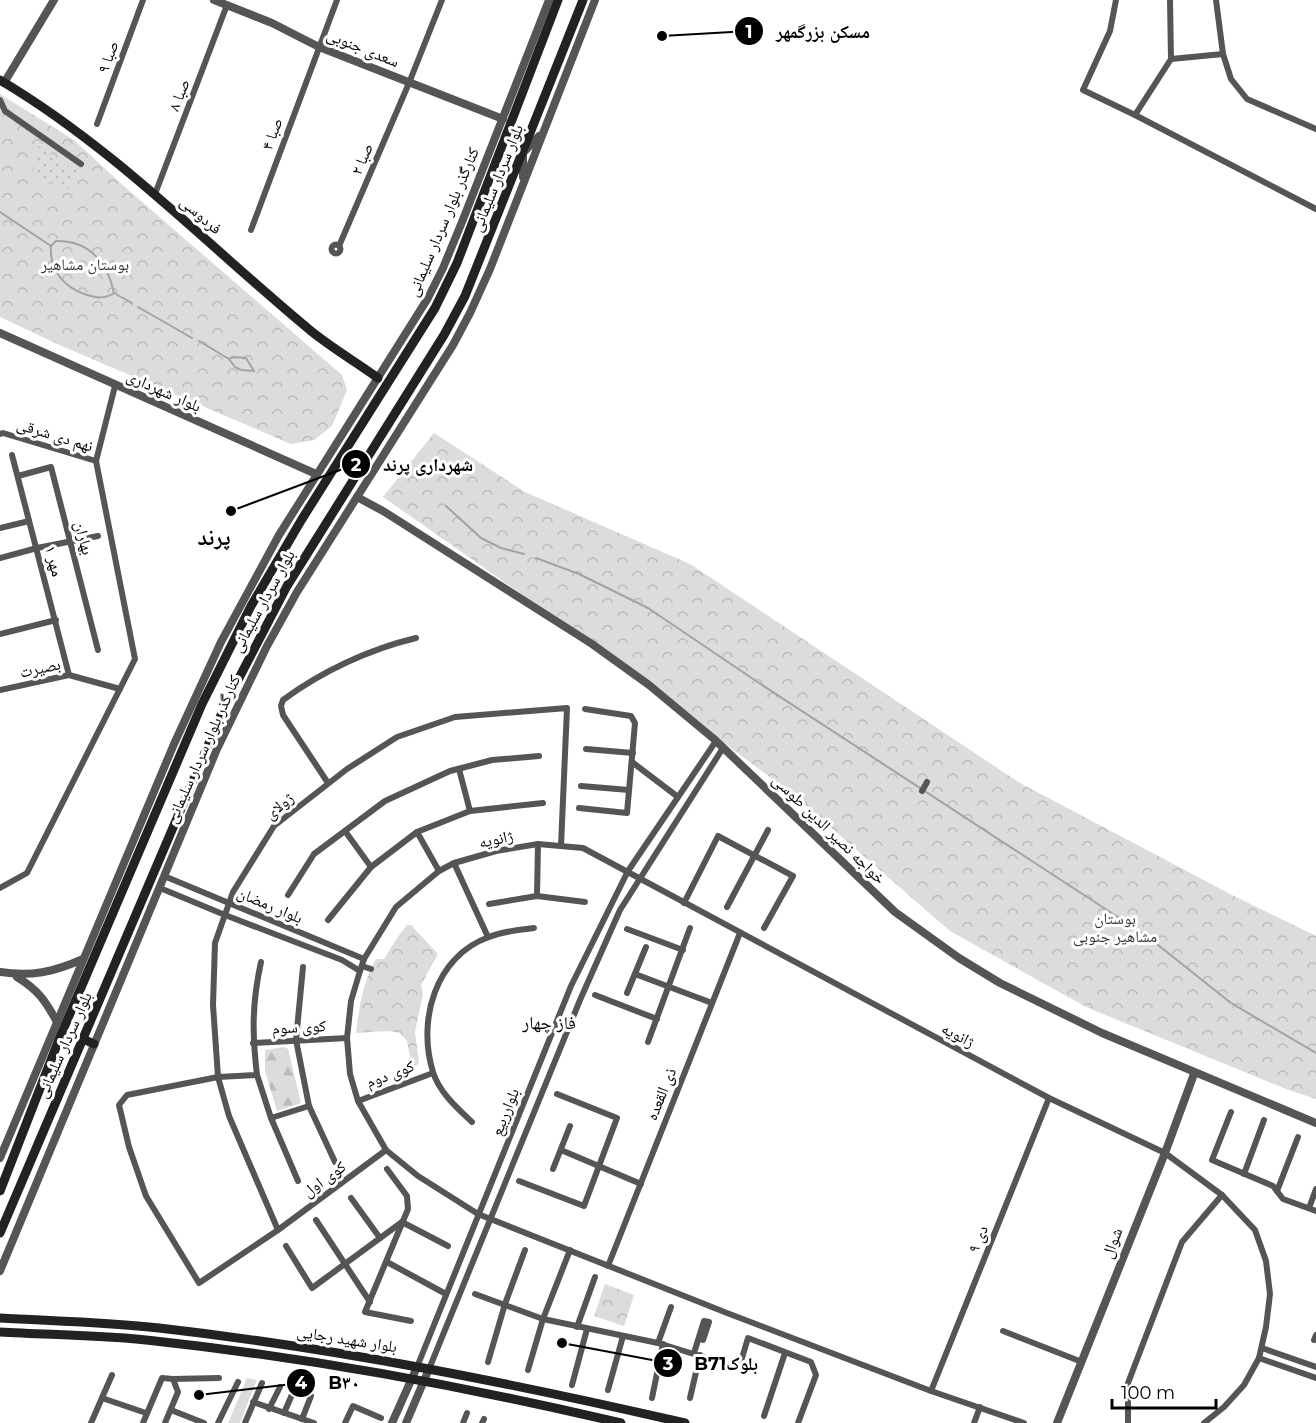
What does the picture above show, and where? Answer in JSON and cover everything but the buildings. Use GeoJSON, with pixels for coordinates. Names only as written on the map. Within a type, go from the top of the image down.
{"type":"FeatureCollection","features":[{"type":"Feature","properties":{"kind":"main road","name":"بلوار سردار سلیمانی"},"geometry":{"type":"LineString","coordinates":[[0,1191],[60,1037],[198,713],[251,606],[302,519],[435,308],[457,264],[558,0]]}},
{"type":"Feature","properties":{"kind":"main road","name":"بلوار سردار سلیمانی"},"geometry":{"type":"LineString","coordinates":[[0,1233],[213,729],[273,611],[444,335],[465,296],[583,0]]}},
{"type":"Feature","properties":{"kind":"main road","name":"فردوسی"},"geometry":{"type":"LineString","coordinates":[[2,82],[57,118],[155,194],[312,332],[378,378]]}},
{"type":"Feature","properties":{"kind":"main road"},"geometry":{"type":"LineString","coordinates":[[83,1039],[94,1044]]}},
{"type":"Feature","properties":{"kind":"main road"},"geometry":{"type":"LineString","coordinates":[[10,1167],[11,1172],[17,1176],[26,1171]]}},
{"type":"Feature","properties":{"kind":"main road"},"geometry":{"type":"LineString","coordinates":[[0,1191],[9,1191],[13,1202]]}},
{"type":"Feature","properties":{"kind":"main road","name":"بلوار شهید رجایی"},"geometry":{"type":"LineString","coordinates":[[0,1318],[156,1327],[333,1350],[557,1393],[685,1423]]}},
{"type":"Feature","properties":{"kind":"main road"},"geometry":{"type":"LineString","coordinates":[[42,1334],[40,1325],[44,1320]]}},
{"type":"Feature","properties":{"kind":"main road","name":"بلوار شهید رجایی"},"geometry":{"type":"LineString","coordinates":[[0,1332],[153,1341],[332,1364],[522,1400],[621,1423]]}},
{"type":"Feature","properties":{"kind":"street"},"geometry":{"type":"LineString","coordinates":[[2,82],[54,0]]}},
{"type":"Feature","properties":{"kind":"street","name":"صبا ۹"},"geometry":{"type":"LineString","coordinates":[[98,124],[143,0]]}},
{"type":"Feature","properties":{"kind":"street","name":"صبا ۴"},"geometry":{"type":"LineString","coordinates":[[251,230],[336,0]]}},
{"type":"Feature","properties":{"kind":"street","name":"صبا ۲"},"geometry":{"type":"LineString","coordinates":[[339,246],[442,0]]}},
{"type":"Feature","properties":{"kind":"street","name":"کنارگذر بلوار سردار سلیمانی"},"geometry":{"type":"LineString","coordinates":[[0,1158],[107,901],[211,662],[253,581],[316,474],[413,324],[443,268],[549,0]]}},
{"type":"Feature","properties":{"kind":"street","name":"کنارگذر بلوار سردار سلیمانی"},"geometry":{"type":"LineString","coordinates":[[0,1271],[217,749],[267,646],[297,592],[453,345],[470,314],[490,270],[595,0]]}},
{"type":"Feature","properties":{"kind":"street"},"geometry":{"type":"LineString","coordinates":[[1116,0],[1110,31],[1083,90],[1316,209]]}},
{"type":"Feature","properties":{"kind":"street"},"geometry":{"type":"LineString","coordinates":[[1135,115],[1171,60],[1170,0]]}},
{"type":"Feature","properties":{"kind":"street"},"geometry":{"type":"LineString","coordinates":[[1216,0],[1223,54],[1231,79],[1246,99],[1316,129]]}},
{"type":"Feature","properties":{"kind":"street","name":"سعدی جنوبی"},"geometry":{"type":"LineString","coordinates":[[222,2],[272,23],[319,47],[503,119]]}},
{"type":"Feature","properties":{"kind":"street","name":"صبا ۸"},"geometry":{"type":"LineString","coordinates":[[155,194],[222,2]]}},
{"type":"Feature","properties":{"kind":"street"},"geometry":{"type":"LineString","coordinates":[[1171,60],[1223,54]]}},
{"type":"Feature","properties":{"kind":"street"},"geometry":{"type":"LineString","coordinates":[[0,100],[5,111],[81,164]]}},
{"type":"Feature","properties":{"kind":"street"},"geometry":{"type":"LineString","coordinates":[[523,184],[523,153],[544,131]]}},
{"type":"Feature","properties":{"kind":"street","name":"بلوار شهرداری"},"geometry":{"type":"LineString","coordinates":[[0,333],[316,474]]}},
{"type":"Feature","properties":{"kind":"street","name":"نهم دی شرقی"},"geometry":{"type":"LineString","coordinates":[[0,434],[96,461],[115,386]]}},
{"type":"Feature","properties":{"kind":"street"},"geometry":{"type":"LineString","coordinates":[[348,445],[352,418]]}},
{"type":"Feature","properties":{"kind":"street","name":"مهر ۱"},"geometry":{"type":"LineString","coordinates":[[12,454],[69,675]]}},
{"type":"Feature","properties":{"kind":"street"},"geometry":{"type":"LineString","coordinates":[[0,888],[27,873],[135,660],[96,461]]}},
{"type":"Feature","properties":{"kind":"street","name":"بهاران"},"geometry":{"type":"LineString","coordinates":[[18,476],[51,467],[98,650]]}},
{"type":"Feature","properties":{"kind":"street","name":"خواجه نصیر الدین طوسی"},"geometry":{"type":"LineString","coordinates":[[357,497],[383,511],[592,644],[650,685],[716,741],[895,912],[958,958],[1000,983],[1102,1033],[1194,1074],[1316,1123]]}},
{"type":"Feature","properties":{"kind":"street"},"geometry":{"type":"LineString","coordinates":[[0,528],[29,521]]}},
{"type":"Feature","properties":{"kind":"street"},"geometry":{"type":"LineString","coordinates":[[0,558],[98,536]]}},
{"type":"Feature","properties":{"kind":"street"},"geometry":{"type":"LineString","coordinates":[[267,646],[273,611],[297,592]]}},
{"type":"Feature","properties":{"kind":"street"},"geometry":{"type":"LineString","coordinates":[[0,634],[56,620]]}},
{"type":"Feature","properties":{"kind":"street"},"geometry":{"type":"LineString","coordinates":[[328,783],[283,715],[281,706],[283,700],[358,657],[416,638]]}},
{"type":"Feature","properties":{"kind":"street","name":"بصیرت"},"geometry":{"type":"LineString","coordinates":[[0,690],[69,675],[120,689]]}},
{"type":"Feature","properties":{"kind":"street","name":"ژولای"},"geometry":{"type":"LineString","coordinates":[[278,1230],[229,1116],[218,1077],[213,1005],[215,943],[233,892],[274,826],[328,783],[397,736],[455,717],[567,708],[561,846]]}},
{"type":"Feature","properties":{"kind":"street"},"geometry":{"type":"LineString","coordinates":[[579,808],[627,813],[635,723],[631,716],[585,709]]}},
{"type":"Feature","properties":{"kind":"street","name":"بلوارربیع"},"geometry":{"type":"LineString","coordinates":[[417,1367],[568,995],[628,871],[716,741]]}},
{"type":"Feature","properties":{"kind":"street","name":"بلوارربیع"},"geometry":{"type":"LineString","coordinates":[[429,1369],[579,1000],[620,910],[723,748]]}},
{"type":"Feature","properties":{"kind":"street"},"geometry":{"type":"LineString","coordinates":[[585,749],[633,753]]}},
{"type":"Feature","properties":{"kind":"street"},"geometry":{"type":"LineString","coordinates":[[288,895],[314,854],[385,801],[459,769],[492,760],[539,756]]}},
{"type":"Feature","properties":{"kind":"street"},"geometry":{"type":"LineString","coordinates":[[632,762],[678,797]]}},
{"type":"Feature","properties":{"kind":"street"},"geometry":{"type":"LineString","coordinates":[[459,769],[470,811]]}},
{"type":"Feature","properties":{"kind":"street"},"geometry":{"type":"LineString","coordinates":[[922,791],[927,782]]}},
{"type":"Feature","properties":{"kind":"street"},"geometry":{"type":"LineString","coordinates":[[581,786],[629,790]]}},
{"type":"Feature","properties":{"kind":"street"},"geometry":{"type":"LineString","coordinates":[[328,920],[371,867],[417,832],[470,811],[543,803]]}},
{"type":"Feature","properties":{"kind":"street"},"geometry":{"type":"LineString","coordinates":[[727,907],[768,830]]}},
{"type":"Feature","properties":{"kind":"street"},"geometry":{"type":"LineString","coordinates":[[345,831],[371,867]]}},
{"type":"Feature","properties":{"kind":"street"},"geometry":{"type":"LineString","coordinates":[[417,832],[439,871]]}},
{"type":"Feature","properties":{"kind":"street"},"geometry":{"type":"LineString","coordinates":[[684,903],[718,836],[793,876],[764,928]]}},
{"type":"Feature","properties":{"kind":"street"},"geometry":{"type":"LineString","coordinates":[[537,844],[537,896]]}},
{"type":"Feature","properties":{"kind":"street","name":"ژانویه"},"geometry":{"type":"LineString","coordinates":[[1024,1423],[931,1391],[478,1214],[418,1176],[387,1150],[358,1101],[350,1074],[347,1038],[351,1001],[362,965],[396,907],[439,871],[454,863],[496,851],[537,844],[583,848],[1049,1098],[1165,1153],[1222,1195],[1255,1230],[1266,1261],[1270,1294],[1259,1358],[1244,1385],[1209,1422]]}},
{"type":"Feature","properties":{"kind":"street"},"geometry":{"type":"LineString","coordinates":[[454,863],[488,937]]}},
{"type":"Feature","properties":{"kind":"street"},"geometry":{"type":"LineString","coordinates":[[107,901],[123,890],[122,869]]}},
{"type":"Feature","properties":{"kind":"street","name":"بلوار رمضان"},"geometry":{"type":"LineString","coordinates":[[164,876],[229,903],[362,965]]}},
{"type":"Feature","properties":{"kind":"street","name":"بلوار رمضان"},"geometry":{"type":"LineString","coordinates":[[160,888],[342,960],[362,965]]}},
{"type":"Feature","properties":{"kind":"street"},"geometry":{"type":"LineString","coordinates":[[489,904],[537,896],[585,902]]}},
{"type":"Feature","properties":{"kind":"street"},"geometry":{"type":"LineString","coordinates":[[472,1122],[452,1104],[433,1073],[426,1031],[429,1008],[436,987],[448,966],[463,952],[488,937],[508,931],[534,928]]}},
{"type":"Feature","properties":{"kind":"street"},"geometry":{"type":"LineString","coordinates":[[648,1042],[690,928]]}},
{"type":"Feature","properties":{"kind":"street"},"geometry":{"type":"LineString","coordinates":[[627,929],[682,950]]}},
{"type":"Feature","properties":{"kind":"street","name":"ذی القعده"},"geometry":{"type":"LineString","coordinates":[[608,1266],[740,933]]}},
{"type":"Feature","properties":{"kind":"street"},"geometry":{"type":"LineString","coordinates":[[627,993],[646,947]]}},
{"type":"Feature","properties":{"kind":"street"},"geometry":{"type":"LineString","coordinates":[[0,972],[14,975],[38,974],[83,959]]}},
{"type":"Feature","properties":{"kind":"street"},"geometry":{"type":"LineString","coordinates":[[261,962],[254,993],[253,1043],[257,1075],[271,1118],[298,1181]]}},
{"type":"Feature","properties":{"kind":"street"},"geometry":{"type":"LineString","coordinates":[[362,965],[371,969]]}},
{"type":"Feature","properties":{"kind":"street"},"geometry":{"type":"LineString","coordinates":[[303,968],[296,1040],[309,1106],[335,1162]]}},
{"type":"Feature","properties":{"kind":"street"},"geometry":{"type":"LineString","coordinates":[[635,974],[712,1003]]}},
{"type":"Feature","properties":{"kind":"street"},"geometry":{"type":"LineString","coordinates":[[14,975],[33,986],[42,996],[57,1022]]}},
{"type":"Feature","properties":{"kind":"street"},"geometry":{"type":"LineString","coordinates":[[568,995],[579,1000]]}},
{"type":"Feature","properties":{"kind":"street"},"geometry":{"type":"LineString","coordinates":[[595,995],[657,1020]]}},
{"type":"Feature","properties":{"kind":"street","name":"کوی سوم"},"geometry":{"type":"LineString","coordinates":[[253,1043],[347,1038]]}},
{"type":"Feature","properties":{"kind":"street","name":"کوی دوم"},"geometry":{"type":"LineString","coordinates":[[358,1101],[433,1073]]}},
{"type":"Feature","properties":{"kind":"street","name":"شوال"},"geometry":{"type":"LineString","coordinates":[[1057,1423],[1165,1153],[1194,1074]]}},
{"type":"Feature","properties":{"kind":"street"},"geometry":{"type":"LineString","coordinates":[[218,1077],[257,1075]]}},
{"type":"Feature","properties":{"kind":"street","name":"کوی اول"},"geometry":{"type":"LineString","coordinates":[[218,1077],[127,1095],[119,1105],[129,1147],[146,1196],[199,1283],[278,1230],[387,1150]]}},
{"type":"Feature","properties":{"kind":"street"},"geometry":{"type":"LineString","coordinates":[[519,1181],[584,1206],[617,1119],[557,1094]]}},
{"type":"Feature","properties":{"kind":"street","name":"۹ دی"},"geometry":{"type":"LineString","coordinates":[[931,1391],[1049,1098]]}},
{"type":"Feature","properties":{"kind":"street"},"geometry":{"type":"LineString","coordinates":[[271,1118],[309,1106]]}},
{"type":"Feature","properties":{"kind":"street"},"geometry":{"type":"LineString","coordinates":[[1231,1112],[1212,1160],[1273,1186],[1283,1199],[1313,1209],[1316,1190]]}},
{"type":"Feature","properties":{"kind":"street"},"geometry":{"type":"LineString","coordinates":[[1244,1173],[1264,1119]]}},
{"type":"Feature","properties":{"kind":"street"},"geometry":{"type":"LineString","coordinates":[[553,1169],[570,1126]]}},
{"type":"Feature","properties":{"kind":"street"},"geometry":{"type":"LineString","coordinates":[[1277,1191],[1298,1137]]}},
{"type":"Feature","properties":{"kind":"street"},"geometry":{"type":"LineString","coordinates":[[561,1150],[640,1184]]}},
{"type":"Feature","properties":{"kind":"street"},"geometry":{"type":"LineString","coordinates":[[387,1169],[407,1196],[408,1209],[366,1312],[411,1321]]}},
{"type":"Feature","properties":{"kind":"street"},"geometry":{"type":"LineString","coordinates":[[1128,1423],[1128,1383],[1182,1242],[1222,1195]]}},
{"type":"Feature","properties":{"kind":"street"},"geometry":{"type":"LineString","coordinates":[[351,1198],[380,1238]]}},
{"type":"Feature","properties":{"kind":"street"},"geometry":{"type":"LineString","coordinates":[[316,1220],[370,1302]]}},
{"type":"Feature","properties":{"kind":"street"},"geometry":{"type":"LineString","coordinates":[[286,1246],[312,1288],[402,1222]]}},
{"type":"Feature","properties":{"kind":"street"},"geometry":{"type":"LineString","coordinates":[[402,1222],[448,1246]]}},
{"type":"Feature","properties":{"kind":"street"},"geometry":{"type":"LineString","coordinates":[[488,1362],[505,1304],[525,1250]]}},
{"type":"Feature","properties":{"kind":"street"},"geometry":{"type":"LineString","coordinates":[[528,1370],[543,1319],[570,1250]]}},
{"type":"Feature","properties":{"kind":"street"},"geometry":{"type":"LineString","coordinates":[[387,1262],[446,1294]]}},
{"type":"Feature","properties":{"kind":"street"},"geometry":{"type":"LineString","coordinates":[[577,1327],[595,1277]]}},
{"type":"Feature","properties":{"kind":"street"},"geometry":{"type":"LineString","coordinates":[[476,1294],[543,1319],[661,1343],[739,1368],[748,1338],[811,1362],[816,1375],[798,1423]]}},
{"type":"Feature","properties":{"kind":"street"},"geometry":{"type":"LineString","coordinates":[[652,1398],[661,1343],[672,1307]]}},
{"type":"Feature","properties":{"kind":"street"},"geometry":{"type":"LineString","coordinates":[[690,1398],[704,1321],[709,1322],[703,1340]]}},
{"type":"Feature","properties":{"kind":"street"},"geometry":{"type":"LineString","coordinates":[[572,1385],[587,1329]]}},
{"type":"Feature","properties":{"kind":"street"},"geometry":{"type":"LineString","coordinates":[[1003,1331],[1082,1362]]}},
{"type":"Feature","properties":{"kind":"street"},"geometry":{"type":"LineString","coordinates":[[608,1390],[623,1336]]}},
{"type":"Feature","properties":{"kind":"street"},"geometry":{"type":"LineString","coordinates":[[425,1347],[429,1353],[436,1351]]}},
{"type":"Feature","properties":{"kind":"street"},"geometry":{"type":"LineString","coordinates":[[1262,1348],[1316,1367]]}},
{"type":"Feature","properties":{"kind":"street"},"geometry":{"type":"LineString","coordinates":[[764,1416],[785,1353]]}},
{"type":"Feature","properties":{"kind":"street"},"geometry":{"type":"LineString","coordinates":[[1259,1358],[1316,1378]]}},
{"type":"Feature","properties":{"kind":"street"},"geometry":{"type":"LineString","coordinates":[[392,1423],[417,1367]]}},
{"type":"Feature","properties":{"kind":"street"},"geometry":{"type":"LineString","coordinates":[[406,1423],[429,1369]]}},
{"type":"Feature","properties":{"kind":"street"},"geometry":{"type":"LineString","coordinates":[[91,1423],[112,1375]]}},
{"type":"Feature","properties":{"kind":"street"},"geometry":{"type":"LineString","coordinates":[[143,1423],[162,1378],[219,1378]]}},
{"type":"Feature","properties":{"kind":"street"},"geometry":{"type":"LineString","coordinates":[[165,1423],[178,1392],[173,1379]]}},
{"type":"Feature","properties":{"kind":"street"},"geometry":{"type":"LineString","coordinates":[[218,1423],[238,1382]]}},
{"type":"Feature","properties":{"kind":"street"},"geometry":{"type":"LineString","coordinates":[[245,1423],[262,1383]]}},
{"type":"Feature","properties":{"kind":"street"},"geometry":{"type":"LineString","coordinates":[[270,1409],[280,1387]]}},
{"type":"Feature","properties":{"kind":"street"},"geometry":{"type":"LineString","coordinates":[[284,1413],[294,1390]]}},
{"type":"Feature","properties":{"kind":"street"},"geometry":{"type":"LineString","coordinates":[[303,1419],[311,1396]]}},
{"type":"Feature","properties":{"kind":"street"},"geometry":{"type":"LineString","coordinates":[[102,1398],[146,1413]]}},
{"type":"Feature","properties":{"kind":"street"},"geometry":{"type":"LineString","coordinates":[[404,1398],[411,1398],[415,1403]]}},
{"type":"Feature","properties":{"kind":"street"},"geometry":{"type":"LineString","coordinates":[[253,1402],[314,1423]]}},
{"type":"Feature","properties":{"kind":"street"},"geometry":{"type":"LineString","coordinates":[[345,1423],[352,1406],[381,1419]]}},
{"type":"Feature","properties":{"kind":"street"},"geometry":{"type":"LineString","coordinates":[[974,1423],[980,1407]]}},
{"type":"Feature","properties":{"kind":"street"},"geometry":{"type":"LineString","coordinates":[[171,1410],[204,1423]]}},
{"type":"Feature","properties":{"kind":"street"},"geometry":{"type":"LineString","coordinates":[[463,1423],[467,1413]]}},
{"type":"Feature","properties":{"kind":"green space","name":"بوستان مشاهیر"},"geometry":{"type":"Polygon","coordinates":[[[0,94],[74,140],[126,188],[342,375],[347,390],[332,426],[314,440],[291,444],[64,347],[0,317],[0,94]]]}},
{"type":"Feature","properties":{"kind":"green space"},"geometry":{"type":"Polygon","coordinates":[[[39,146],[79,172],[78,178],[69,189],[40,180],[33,174],[34,159],[39,146]]]}},
{"type":"Feature","properties":{"kind":"green space","name":"بوستان مشاهیر جنوبی"},"geometry":{"type":"Polygon","coordinates":[[[434,433],[525,492],[690,564],[1020,783],[1232,895],[1316,936],[1316,1099],[1286,1089],[1086,1007],[950,931],[790,792],[543,609],[383,497],[434,433]]]}},
{"type":"Feature","properties":{"kind":"green space"},"geometry":{"type":"Polygon","coordinates":[[[407,925],[411,925],[438,954],[421,985],[423,994],[415,1032],[419,1063],[415,1067],[412,1065],[407,1041],[400,1033],[388,1031],[356,1033],[362,995],[372,967],[376,959],[384,959],[407,925]]]}},
{"type":"Feature","properties":{"kind":"green space"},"geometry":{"type":"Polygon","coordinates":[[[284,1047],[288,1049],[301,1103],[277,1111],[265,1071],[265,1050],[284,1047]]]}},
{"type":"Feature","properties":{"kind":"green space"},"geometry":{"type":"Polygon","coordinates":[[[605,1284],[634,1295],[624,1326],[594,1316],[605,1284]]]}},
{"type":"Feature","properties":{"kind":"green space"},"geometry":{"type":"Polygon","coordinates":[[[247,1378],[257,1380],[240,1423],[228,1423],[247,1378]]]}},
{"type":"Feature","properties":{"kind":"waterway"},"geometry":{"type":"LineString","coordinates":[[0,212],[51,246],[56,241],[78,244],[87,249],[102,263],[114,293],[132,303]]}},
{"type":"Feature","properties":{"kind":"waterway"},"geometry":{"type":"LineString","coordinates":[[51,246],[56,271],[65,283],[87,295],[104,297],[114,293]]}},
{"type":"Feature","properties":{"kind":"waterway"},"geometry":{"type":"LineString","coordinates":[[138,307],[192,338]]}},
{"type":"Feature","properties":{"kind":"waterway"},"geometry":{"type":"LineString","coordinates":[[199,341],[229,359],[235,367],[254,371]]}},
{"type":"Feature","properties":{"kind":"waterway"},"geometry":{"type":"LineString","coordinates":[[229,359],[246,358],[254,371]]}},
{"type":"Feature","properties":{"kind":"waterway"},"geometry":{"type":"LineString","coordinates":[[446,506],[481,538],[501,548],[524,554]]}},
{"type":"Feature","properties":{"kind":"waterway"},"geometry":{"type":"LineString","coordinates":[[536,558],[579,574],[648,608],[1130,925],[1231,1003],[1316,1053]]}},
{"type":"Feature","properties":{"kind":"place","name":"مسکن بزرگمهر"},"geometry":{"type":"Point","coordinates":[662,36]}},
{"type":"Feature","properties":{"kind":"place","name":"شهرداری پرند"},"geometry":{"type":"Point","coordinates":[231,511]}},
{"type":"Feature","properties":{"kind":"place","name":"B71بلوک"},"geometry":{"type":"Point","coordinates":[562,1343]}},
{"type":"Feature","properties":{"kind":"place","name":"B۳۰"},"geometry":{"type":"Point","coordinates":[199,1395]}},
{"type":"Feature","properties":{"kind":"district","name":"پرند"},"geometry":{"type":"Point","coordinates":[214,537]}},
{"type":"Feature","properties":{"kind":"district","name":"فاز چهار"},"geometry":{"type":"Point","coordinates":[549,1023]}}]}
